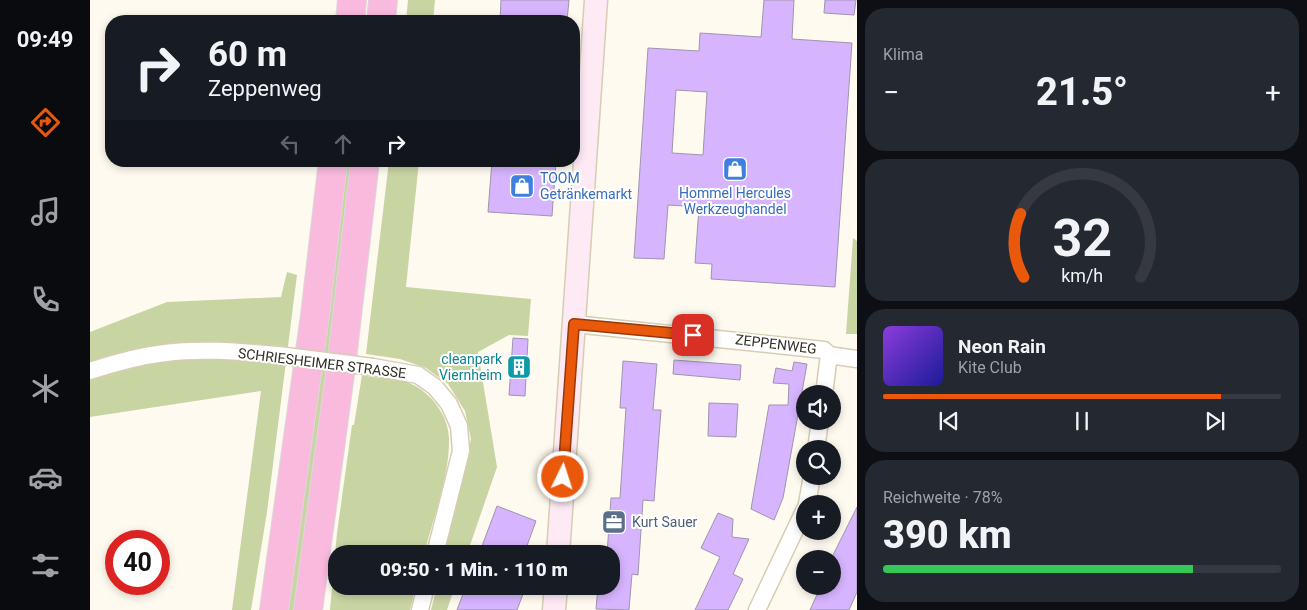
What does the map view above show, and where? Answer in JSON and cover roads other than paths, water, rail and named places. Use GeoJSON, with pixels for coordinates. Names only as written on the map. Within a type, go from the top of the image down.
{"type":"FeatureCollection","features":[{"type":"Feature","properties":{"kind":"highway"},"geometry":{"type":"LineString","coordinates":[[351,15],[352,0]]}},
{"type":"Feature","properties":{"kind":"highway"},"geometry":{"type":"LineString","coordinates":[[381,15],[383,0]]}},
{"type":"Feature","properties":{"kind":"highway"},"geometry":{"type":"LineString","coordinates":[[274,610],[315,315],[332,167]]}},
{"type":"Feature","properties":{"kind":"highway"},"geometry":{"type":"LineString","coordinates":[[308,610],[342,359],[364,167]]}},
{"type":"Feature","properties":{"kind":"street"},"geometry":{"type":"LineString","coordinates":[[559,545],[596,0]]}},
{"type":"Feature","properties":{"kind":"street","name":"ZEPPENWEG"},"geometry":{"type":"LineString","coordinates":[[574,324],[824,350],[830,355],[857,359]]}},
{"type":"Feature","properties":{"kind":"street","name":"SCHRIESHEIMER STRASSE"},"geometry":{"type":"LineString","coordinates":[[90,371],[165,353],[225,351],[278,355],[373,367],[418,375],[435,387],[449,404],[459,426],[461,451],[437,545]]}},
{"type":"Feature","properties":{"kind":"street"},"geometry":{"type":"LineString","coordinates":[[825,385],[830,355]]}},
{"type":"Feature","properties":{"kind":"street"},"geometry":{"type":"LineString","coordinates":[[757,610],[796,528]]}},
{"type":"Feature","properties":{"kind":"street"},"geometry":{"type":"LineString","coordinates":[[420,610],[424,595]]}},
{"type":"Feature","properties":{"kind":"street"},"geometry":{"type":"LineString","coordinates":[[554,610],[555,595]]}},
{"type":"Feature","properties":{"kind":"place","name":"Hommel Hercules Werkzeughandel"},"geometry":{"type":"Point","coordinates":[735,169]}},
{"type":"Feature","properties":{"kind":"place","name":"TOOM Getränkemarkt"},"geometry":{"type":"Point","coordinates":[522,186]}},
{"type":"Feature","properties":{"kind":"place","name":"cleanpark Viernheim"},"geometry":{"type":"Point","coordinates":[519,367]}},
{"type":"Feature","properties":{"kind":"place","name":"Kurt Sauer"},"geometry":{"type":"Point","coordinates":[614,522]}}]}
